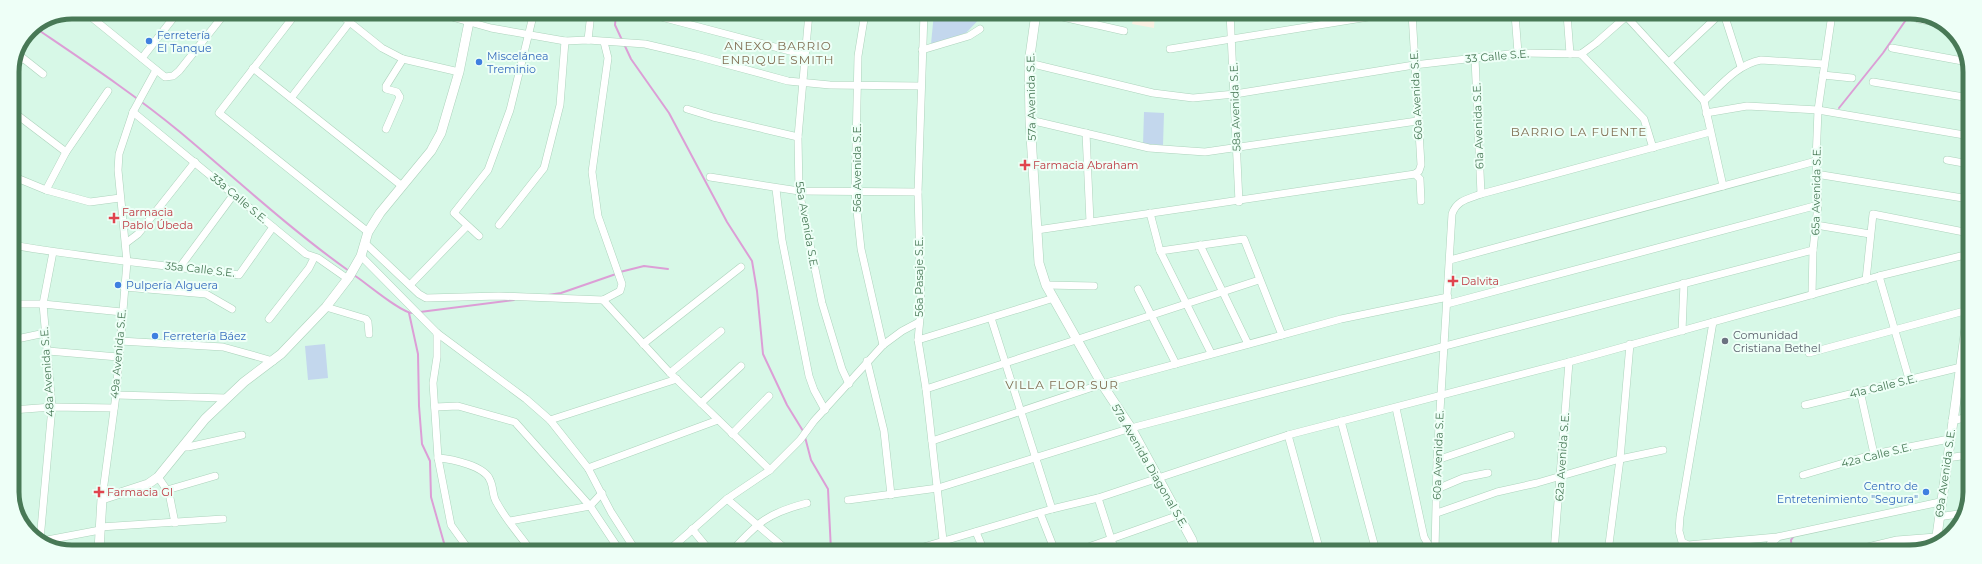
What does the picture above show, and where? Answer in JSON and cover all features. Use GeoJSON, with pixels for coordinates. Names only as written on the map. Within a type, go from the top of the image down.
{"type":"FeatureCollection","features":[{"type":"Feature","properties":{"kind":"street"},"geometry":{"type":"LineString","coordinates":[[94,19],[165,77],[173,76],[179,71],[220,19]]}},
{"type":"Feature","properties":{"kind":"street"},"geometry":{"type":"LineString","coordinates":[[142,58],[173,19]]}},
{"type":"Feature","properties":{"kind":"street"},"geometry":{"type":"LineString","coordinates":[[292,19],[219,113],[368,232]]}},
{"type":"Feature","properties":{"kind":"street"},"geometry":{"type":"LineString","coordinates":[[345,19],[382,48],[403,59],[459,72]]}},
{"type":"Feature","properties":{"kind":"street"},"geometry":{"type":"LineString","coordinates":[[456,19],[469,23],[565,41],[588,40],[645,44],[788,81],[804,83],[920,86]]}},
{"type":"Feature","properties":{"kind":"street"},"geometry":{"type":"LineString","coordinates":[[102,499],[148,484],[158,477],[205,419],[226,398],[273,361],[302,334],[326,307],[350,276],[361,256],[368,232],[380,213],[430,150],[441,133],[459,72],[470,19]]}},
{"type":"Feature","properties":{"kind":"street"},"geometry":{"type":"LineString","coordinates":[[479,236],[454,213],[488,170],[510,110],[532,19]]}},
{"type":"Feature","properties":{"kind":"street"},"geometry":{"type":"LineString","coordinates":[[588,40],[590,19]]}},
{"type":"Feature","properties":{"kind":"street"},"geometry":{"type":"LineString","coordinates":[[669,19],[804,55]]}},
{"type":"Feature","properties":{"kind":"street","name":"55a Avenida S.E."},"geometry":{"type":"LineString","coordinates":[[808,19],[804,55],[804,83],[798,137],[799,191],[822,304],[842,369],[849,384]]}},
{"type":"Feature","properties":{"kind":"street","name":"56a Avenida S.E."},"geometry":{"type":"LineString","coordinates":[[864,19],[858,56],[855,192],[861,249],[883,345]]}},
{"type":"Feature","properties":{"kind":"street","name":"56a Pasaje S.E."},"geometry":{"type":"LineString","coordinates":[[924,19],[920,86],[918,192],[921,308],[918,340],[926,389],[943,540]]}},
{"type":"Feature","properties":{"kind":"street","name":"57a Avenida S.E."},"geometry":{"type":"LineString","coordinates":[[1035,19],[1029,63],[1030,120],[1037,230]]}},
{"type":"Feature","properties":{"kind":"street"},"geometry":{"type":"LineString","coordinates":[[1071,19],[1124,31]]}},
{"type":"Feature","properties":{"kind":"street","name":"58a Avenida S.E."},"geometry":{"type":"LineString","coordinates":[[1230,19],[1239,202]]}},
{"type":"Feature","properties":{"kind":"street"},"geometry":{"type":"LineString","coordinates":[[1170,49],[1354,19]]}},
{"type":"Feature","properties":{"kind":"street","name":"60a Avenida S.E."},"geometry":{"type":"LineString","coordinates":[[1412,19],[1417,121],[1421,165],[1416,174]]}},
{"type":"Feature","properties":{"kind":"street"},"geometry":{"type":"LineString","coordinates":[[1515,19],[1518,53]]}},
{"type":"Feature","properties":{"kind":"street"},"geometry":{"type":"LineString","coordinates":[[1567,19],[1570,54]]}},
{"type":"Feature","properties":{"kind":"street"},"geometry":{"type":"LineString","coordinates":[[1623,19],[1596,43],[1581,54],[1644,119],[1653,148]]}},
{"type":"Feature","properties":{"kind":"street"},"geometry":{"type":"LineString","coordinates":[[1631,19],[1704,101],[1723,186]]}},
{"type":"Feature","properties":{"kind":"street"},"geometry":{"type":"LineString","coordinates":[[1669,62],[1715,19]]}},
{"type":"Feature","properties":{"kind":"street"},"geometry":{"type":"LineString","coordinates":[[1726,19],[1741,67]]}},
{"type":"Feature","properties":{"kind":"street","name":"65a Avenida S.E."},"geometry":{"type":"LineString","coordinates":[[1812,295],[1813,250],[1818,205],[1816,161],[1818,110],[1831,19]]}},
{"type":"Feature","properties":{"kind":"street"},"geometry":{"type":"LineString","coordinates":[[291,98],[349,23]]}},
{"type":"Feature","properties":{"kind":"street"},"geometry":{"type":"LineString","coordinates":[[922,50],[969,36],[980,29]]}},
{"type":"Feature","properties":{"kind":"street"},"geometry":{"type":"LineString","coordinates":[[499,225],[544,168],[560,105],[565,41]]}},
{"type":"Feature","properties":{"kind":"street"},"geometry":{"type":"LineString","coordinates":[[365,243],[422,296],[433,298],[499,296],[603,300],[620,291],[622,284],[598,216],[592,172],[608,58],[606,42]]}},
{"type":"Feature","properties":{"kind":"street"},"geometry":{"type":"LineString","coordinates":[[1892,48],[1962,61]]}},
{"type":"Feature","properties":{"kind":"street","name":"33 Calle S.E."},"geometry":{"type":"LineString","coordinates":[[1029,63],[1153,93],[1192,98],[1235,94],[1414,65],[1518,53],[1581,54]]}},
{"type":"Feature","properties":{"kind":"street"},"geometry":{"type":"LineString","coordinates":[[21,58],[43,74]]}},
{"type":"Feature","properties":{"kind":"street","name":"61a Avenida S.E."},"geometry":{"type":"LineString","coordinates":[[1475,58],[1481,194]]}},
{"type":"Feature","properties":{"kind":"street"},"geometry":{"type":"LineString","coordinates":[[386,129],[400,97],[397,92],[386,89],[386,86],[403,59]]}},
{"type":"Feature","properties":{"kind":"street"},"geometry":{"type":"LineString","coordinates":[[1704,101],[1741,67],[1752,62],[1761,60],[1824,64]]}},
{"type":"Feature","properties":{"kind":"street"},"geometry":{"type":"LineString","coordinates":[[253,68],[402,186]]}},
{"type":"Feature","properties":{"kind":"street","name":"49a Avenida S.E."},"geometry":{"type":"LineString","coordinates":[[99,545],[102,499],[116,395],[127,262],[120,198],[118,170],[119,154],[133,112],[156,70]]}},
{"type":"Feature","properties":{"kind":"street"},"geometry":{"type":"LineString","coordinates":[[1822,75],[1852,78]]}},
{"type":"Feature","properties":{"kind":"street"},"geometry":{"type":"LineString","coordinates":[[1873,82],[1963,97]]}},
{"type":"Feature","properties":{"kind":"street"},"geometry":{"type":"LineString","coordinates":[[46,190],[66,152],[108,91]]}},
{"type":"Feature","properties":{"kind":"street"},"geometry":{"type":"LineString","coordinates":[[1706,113],[1747,106],[1818,110],[1963,135]]}},
{"type":"Feature","properties":{"kind":"street"},"geometry":{"type":"LineString","coordinates":[[687,108],[713,117],[798,137]]}},
{"type":"Feature","properties":{"kind":"street","name":"33a Calle S.E."},"geometry":{"type":"LineString","coordinates":[[133,112],[306,254],[314,258],[318,258],[350,276]]}},
{"type":"Feature","properties":{"kind":"street"},"geometry":{"type":"LineString","coordinates":[[19,116],[66,152]]}},
{"type":"Feature","properties":{"kind":"street"},"geometry":{"type":"LineString","coordinates":[[1030,120],[1149,148],[1205,152],[1417,121]]}},
{"type":"Feature","properties":{"kind":"street"},"geometry":{"type":"LineString","coordinates":[[1481,194],[1710,132]]}},
{"type":"Feature","properties":{"kind":"street"},"geometry":{"type":"LineString","coordinates":[[1086,133],[1090,222]]}},
{"type":"Feature","properties":{"kind":"street"},"geometry":{"type":"LineString","coordinates":[[1947,160],[1963,163]]}},
{"type":"Feature","properties":{"kind":"street"},"geometry":{"type":"LineString","coordinates":[[1450,260],[1816,161]]}},
{"type":"Feature","properties":{"kind":"street"},"geometry":{"type":"LineString","coordinates":[[126,243],[138,234],[195,162]]}},
{"type":"Feature","properties":{"kind":"street"},"geometry":{"type":"LineString","coordinates":[[1037,230],[1150,213],[1239,202],[1416,174],[1420,179],[1421,201]]}},
{"type":"Feature","properties":{"kind":"street"},"geometry":{"type":"LineString","coordinates":[[1816,174],[1963,198]]}},
{"type":"Feature","properties":{"kind":"street"},"geometry":{"type":"LineString","coordinates":[[710,178],[776,189],[799,191],[918,192]]}},
{"type":"Feature","properties":{"kind":"street"},"geometry":{"type":"LineString","coordinates":[[19,179],[46,190],[90,202],[120,198]]}},
{"type":"Feature","properties":{"kind":"street"},"geometry":{"type":"LineString","coordinates":[[776,189],[784,247],[809,376],[814,390],[825,410]]}},
{"type":"Feature","properties":{"kind":"street"},"geometry":{"type":"LineString","coordinates":[[180,267],[234,194]]}},
{"type":"Feature","properties":{"kind":"street","name":"60a Avenida S.E."},"geometry":{"type":"LineString","coordinates":[[1435,545],[1437,513],[1436,460],[1452,214],[1454,206],[1461,201],[1481,194]]}},
{"type":"Feature","properties":{"kind":"street"},"geometry":{"type":"LineString","coordinates":[[932,441],[1102,384],[1212,353],[1341,320],[1447,300],[1818,205]]}},
{"type":"Feature","properties":{"kind":"street"},"geometry":{"type":"LineString","coordinates":[[1150,213],[1160,250],[1212,353]]}},
{"type":"Feature","properties":{"kind":"street"},"geometry":{"type":"LineString","coordinates":[[1866,280],[1873,214],[1963,233]]}},
{"type":"Feature","properties":{"kind":"street"},"geometry":{"type":"LineString","coordinates":[[410,285],[467,226]]}},
{"type":"Feature","properties":{"kind":"street"},"geometry":{"type":"LineString","coordinates":[[1816,226],[1870,234]]}},
{"type":"Feature","properties":{"kind":"street","name":"35a Calle S.E."},"geometry":{"type":"LineString","coordinates":[[19,246],[127,262],[239,275],[273,227]]}},
{"type":"Feature","properties":{"kind":"street","name":"57a Avenida Diagonal S.E."},"geometry":{"type":"LineString","coordinates":[[1037,230],[1039,263],[1046,285],[1102,384],[1131,428],[1179,515],[1193,545]]}},
{"type":"Feature","properties":{"kind":"street"},"geometry":{"type":"LineString","coordinates":[[1160,250],[1244,239],[1282,335]]}},
{"type":"Feature","properties":{"kind":"street"},"geometry":{"type":"LineString","coordinates":[[1200,245],[1248,344]]}},
{"type":"Feature","properties":{"kind":"street"},"geometry":{"type":"LineString","coordinates":[[848,500],[938,488],[1131,428],[1813,250]]}},
{"type":"Feature","properties":{"kind":"street","name":"48a Avenida S.E."},"geometry":{"type":"LineString","coordinates":[[41,536],[52,407],[43,304],[53,252]]}},
{"type":"Feature","properties":{"kind":"street"},"geometry":{"type":"LineString","coordinates":[[928,545],[1052,509],[1098,498],[1288,435],[1569,362],[1880,276],[1963,255]]}},
{"type":"Feature","properties":{"kind":"street"},"geometry":{"type":"LineString","coordinates":[[361,256],[437,333],[526,399],[550,420],[588,468],[632,545]]}},
{"type":"Feature","properties":{"kind":"street"},"geometry":{"type":"LineString","coordinates":[[269,319],[309,268],[314,258]]}},
{"type":"Feature","properties":{"kind":"street"},"geometry":{"type":"LineString","coordinates":[[643,344],[741,267]]}},
{"type":"Feature","properties":{"kind":"street"},"geometry":{"type":"LineString","coordinates":[[1880,276],[1909,379]]}},
{"type":"Feature","properties":{"kind":"street"},"geometry":{"type":"LineString","coordinates":[[926,389],[1259,280]]}},
{"type":"Feature","properties":{"kind":"street"},"geometry":{"type":"LineString","coordinates":[[1682,331],[1684,283]]}},
{"type":"Feature","properties":{"kind":"street"},"geometry":{"type":"LineString","coordinates":[[1046,285],[1094,286]]}},
{"type":"Feature","properties":{"kind":"street"},"geometry":{"type":"LineString","coordinates":[[124,287],[206,294],[232,309]]}},
{"type":"Feature","properties":{"kind":"street"},"geometry":{"type":"LineString","coordinates":[[1138,289],[1176,364]]}},
{"type":"Feature","properties":{"kind":"street"},"geometry":{"type":"LineString","coordinates":[[918,340],[1054,298]]}},
{"type":"Feature","properties":{"kind":"street"},"geometry":{"type":"LineString","coordinates":[[603,300],[670,373],[770,470]]}},
{"type":"Feature","properties":{"kind":"street"},"geometry":{"type":"LineString","coordinates":[[19,304],[43,304],[122,312]]}},
{"type":"Feature","properties":{"kind":"street"},"geometry":{"type":"LineString","coordinates":[[326,307],[366,319],[368,322],[369,334]]}},
{"type":"Feature","properties":{"kind":"street"},"geometry":{"type":"LineString","coordinates":[[1810,352],[1963,310]]}},
{"type":"Feature","properties":{"kind":"street"},"geometry":{"type":"LineString","coordinates":[[991,318],[1007,363],[1052,509]]}},
{"type":"Feature","properties":{"kind":"street"},"geometry":{"type":"LineString","coordinates":[[675,545],[727,500],[770,470],[800,440],[814,421],[883,345],[902,330],[919,322]]}},
{"type":"Feature","properties":{"kind":"street"},"geometry":{"type":"LineString","coordinates":[[1713,322],[1685,478],[1680,517],[1680,538],[1682,542],[1688,545],[1777,538],[1940,502]]}},
{"type":"Feature","properties":{"kind":"street"},"geometry":{"type":"LineString","coordinates":[[670,373],[721,331]]}},
{"type":"Feature","properties":{"kind":"street"},"geometry":{"type":"LineString","coordinates":[[19,339],[45,333]]}},
{"type":"Feature","properties":{"kind":"street"},"geometry":{"type":"LineString","coordinates":[[437,333],[437,357],[433,383],[438,458],[450,525],[465,545]]}},
{"type":"Feature","properties":{"kind":"street"},"geometry":{"type":"LineString","coordinates":[[120,341],[223,347],[273,361]]}},
{"type":"Feature","properties":{"kind":"street"},"geometry":{"type":"LineString","coordinates":[[1609,545],[1620,459],[1630,344]]}},
{"type":"Feature","properties":{"kind":"street"},"geometry":{"type":"LineString","coordinates":[[48,351],[118,357]]}},
{"type":"Feature","properties":{"kind":"street","name":"69a Avenida S.E."},"geometry":{"type":"LineString","coordinates":[[1936,538],[1949,439],[1963,359]]}},
{"type":"Feature","properties":{"kind":"street"},"geometry":{"type":"LineString","coordinates":[[867,361],[884,431],[891,494]]}},
{"type":"Feature","properties":{"kind":"street","name":"62a Avenida S.E."},"geometry":{"type":"LineString","coordinates":[[1555,545],[1569,362]]}},
{"type":"Feature","properties":{"kind":"street"},"geometry":{"type":"LineString","coordinates":[[701,403],[741,366]]}},
{"type":"Feature","properties":{"kind":"street","name":"41a Calle S.E."},"geometry":{"type":"LineString","coordinates":[[1804,405],[1961,366]]}},
{"type":"Feature","properties":{"kind":"street"},"geometry":{"type":"LineString","coordinates":[[550,420],[677,379]]}},
{"type":"Feature","properties":{"kind":"street"},"geometry":{"type":"LineString","coordinates":[[1860,391],[1874,454]]}},
{"type":"Feature","properties":{"kind":"street"},"geometry":{"type":"LineString","coordinates":[[116,395],[226,398]]}},
{"type":"Feature","properties":{"kind":"street"},"geometry":{"type":"LineString","coordinates":[[732,434],[769,396]]}},
{"type":"Feature","properties":{"kind":"street"},"geometry":{"type":"LineString","coordinates":[[435,407],[458,406],[515,422],[590,506],[616,545]]}},
{"type":"Feature","properties":{"kind":"street"},"geometry":{"type":"LineString","coordinates":[[19,409],[52,407],[114,408]]}},
{"type":"Feature","properties":{"kind":"street"},"geometry":{"type":"LineString","coordinates":[[1396,408],[1424,537],[1428,545]]}},
{"type":"Feature","properties":{"kind":"street"},"geometry":{"type":"LineString","coordinates":[[1952,421],[1963,418]]}},
{"type":"Feature","properties":{"kind":"street"},"geometry":{"type":"LineString","coordinates":[[588,468],[718,420]]}},
{"type":"Feature","properties":{"kind":"street"},"geometry":{"type":"LineString","coordinates":[[1342,421],[1374,545]]}},
{"type":"Feature","properties":{"kind":"street"},"geometry":{"type":"LineString","coordinates":[[183,447],[188,448],[242,435]]}},
{"type":"Feature","properties":{"kind":"street"},"geometry":{"type":"LineString","coordinates":[[1288,435],[1318,545]]}},
{"type":"Feature","properties":{"kind":"street"},"geometry":{"type":"LineString","coordinates":[[1436,460],[1510,435]]}},
{"type":"Feature","properties":{"kind":"street","name":"42a Calle S.E."},"geometry":{"type":"LineString","coordinates":[[1803,475],[1874,454],[1949,439]]}},
{"type":"Feature","properties":{"kind":"street"},"geometry":{"type":"LineString","coordinates":[[1437,513],[1497,492],[1537,484],[1620,459],[1663,450]]}},
{"type":"Feature","properties":{"kind":"street"},"geometry":{"type":"LineString","coordinates":[[1947,458],[1963,456]]}},
{"type":"Feature","properties":{"kind":"street"},"geometry":{"type":"LineString","coordinates":[[438,458],[449,459],[467,464],[488,476],[491,482],[492,493],[497,504],[527,545]]}},
{"type":"Feature","properties":{"kind":"street"},"geometry":{"type":"LineString","coordinates":[[1437,489],[1463,478],[1488,473]]}},
{"type":"Feature","properties":{"kind":"street"},"geometry":{"type":"LineString","coordinates":[[167,490],[215,476]]}},
{"type":"Feature","properties":{"kind":"street"},"geometry":{"type":"LineString","coordinates":[[158,477],[167,490],[175,523]]}},
{"type":"Feature","properties":{"kind":"street"},"geometry":{"type":"LineString","coordinates":[[510,521],[590,506],[602,493]]}},
{"type":"Feature","properties":{"kind":"street"},"geometry":{"type":"LineString","coordinates":[[1098,498],[1114,545]]}},
{"type":"Feature","properties":{"kind":"street"},"geometry":{"type":"LineString","coordinates":[[727,500],[781,545]]}},
{"type":"Feature","properties":{"kind":"street"},"geometry":{"type":"LineString","coordinates":[[737,545],[756,524],[767,517],[784,509],[807,503]]}},
{"type":"Feature","properties":{"kind":"street"},"geometry":{"type":"LineString","coordinates":[[1040,513],[1050,545]]}},
{"type":"Feature","properties":{"kind":"street"},"geometry":{"type":"LineString","coordinates":[[1938,517],[1959,514]]}},
{"type":"Feature","properties":{"kind":"street"},"geometry":{"type":"LineString","coordinates":[[1094,545],[1179,515]]}},
{"type":"Feature","properties":{"kind":"street"},"geometry":{"type":"LineString","coordinates":[[47,539],[100,528],[223,519]]}},
{"type":"Feature","properties":{"kind":"street"},"geometry":{"type":"LineString","coordinates":[[692,529],[705,545]]}},
{"type":"Feature","properties":{"kind":"street"},"geometry":{"type":"LineString","coordinates":[[976,532],[981,545]]}},
{"type":"Feature","properties":{"kind":"street"},"geometry":{"type":"LineString","coordinates":[[1770,545],[1777,538]]}},
{"type":"Feature","properties":{"kind":"street"},"geometry":{"type":"LineString","coordinates":[[1877,545],[1898,540],[1934,540]]}},
{"type":"Feature","properties":{"kind":"shaded area"},"geometry":{"type":"Polygon","coordinates":[[[933,19],[979,19],[966,33],[931,44],[933,19]]]}},
{"type":"Feature","properties":{"kind":"shaded area"},"geometry":{"type":"Polygon","coordinates":[[[1133,19],[1155,19],[1154,28],[1132,24],[1133,19]]]}},
{"type":"Feature","properties":{"kind":"shaded area"},"geometry":{"type":"Polygon","coordinates":[[[1917,19],[1934,24],[1945,32],[1958,48],[1963,68],[1963,499],[1958,516],[1948,530],[1934,540],[1921,544],[1910,545],[65,545],[51,541],[34,530],[23,513],[19,496],[19,72],[23,51],[34,34],[51,23],[61,20],[1917,19]]]}},
{"type":"Feature","properties":{"kind":"shaded area"},"geometry":{"type":"Polygon","coordinates":[[[1144,112],[1164,113],[1163,145],[1143,144],[1144,112]]]}},
{"type":"Feature","properties":{"kind":"shaded area"},"geometry":{"type":"Polygon","coordinates":[[[325,344],[328,378],[308,380],[305,346],[325,344]]]}},
{"type":"Feature","properties":{"kind":"waterway"},"geometry":{"type":"LineString","coordinates":[[616,19],[615,25],[622,40]]}},
{"type":"Feature","properties":{"kind":"waterway"},"geometry":{"type":"LineString","coordinates":[[1839,108],[1883,53],[1907,19]]}},
{"type":"Feature","properties":{"kind":"waterway"},"geometry":{"type":"LineString","coordinates":[[39,30],[145,104],[284,221],[349,271]]}},
{"type":"Feature","properties":{"kind":"waterway"},"geometry":{"type":"LineString","coordinates":[[624,44],[631,59],[669,113],[727,222],[752,261],[757,291],[763,354],[787,405],[803,431]]}},
{"type":"Feature","properties":{"kind":"waterway"},"geometry":{"type":"LineString","coordinates":[[620,272],[644,266],[668,269]]}},
{"type":"Feature","properties":{"kind":"waterway"},"geometry":{"type":"LineString","coordinates":[[548,295],[561,293],[616,274]]}},
{"type":"Feature","properties":{"kind":"waterway"},"geometry":{"type":"LineString","coordinates":[[354,275],[392,303],[408,312],[413,313]]}},
{"type":"Feature","properties":{"kind":"waterway"},"geometry":{"type":"LineString","coordinates":[[420,312],[514,300]]}},
{"type":"Feature","properties":{"kind":"waterway"},"geometry":{"type":"LineString","coordinates":[[409,313],[418,354],[419,406],[422,444],[430,461],[431,497],[445,545]]}},
{"type":"Feature","properties":{"kind":"waterway"},"geometry":{"type":"LineString","coordinates":[[805,437],[811,460],[828,489],[831,545]]}},
{"type":"Feature","properties":{"kind":"waterway"},"geometry":{"type":"LineString","coordinates":[[1791,545],[1791,540],[1794,536]]}},
{"type":"Feature","properties":{"kind":"place","name":"Ferretería El Tanque"},"geometry":{"type":"Point","coordinates":[149,41]}},
{"type":"Feature","properties":{"kind":"place","name":"Miscelánea Treminio"},"geometry":{"type":"Point","coordinates":[479,62]}},
{"type":"Feature","properties":{"kind":"place","name":"Farmacia Abraham"},"geometry":{"type":"Point","coordinates":[1025,165]}},
{"type":"Feature","properties":{"kind":"place","name":"Farmacia Pablo Úbeda"},"geometry":{"type":"Point","coordinates":[114,218]}},
{"type":"Feature","properties":{"kind":"place","name":"Dalvita"},"geometry":{"type":"Point","coordinates":[1453,281]}},
{"type":"Feature","properties":{"kind":"place","name":"Pulpería Alguera"},"geometry":{"type":"Point","coordinates":[118,285]}},
{"type":"Feature","properties":{"kind":"place","name":"Ferretería Báez"},"geometry":{"type":"Point","coordinates":[155,336]}},
{"type":"Feature","properties":{"kind":"place","name":"Comunidad Cristiana Bethel"},"geometry":{"type":"Point","coordinates":[1725,341]}},
{"type":"Feature","properties":{"kind":"place","name":"Farmacia GI"},"geometry":{"type":"Point","coordinates":[99,492]}},
{"type":"Feature","properties":{"kind":"place","name":"Centro de Entretenimiento \"Segura\""},"geometry":{"type":"Point","coordinates":[1926,492]}},
{"type":"Feature","properties":{"kind":"district","name":"ANEXO BARRIO ENRIQUE SMITH"},"geometry":{"type":"Point","coordinates":[778,52]}},
{"type":"Feature","properties":{"kind":"district","name":"BARRIO LA FUENTE"},"geometry":{"type":"Point","coordinates":[1579,131]}},
{"type":"Feature","properties":{"kind":"district","name":"VILLA FLOR SUR"},"geometry":{"type":"Point","coordinates":[1062,384]}}]}
